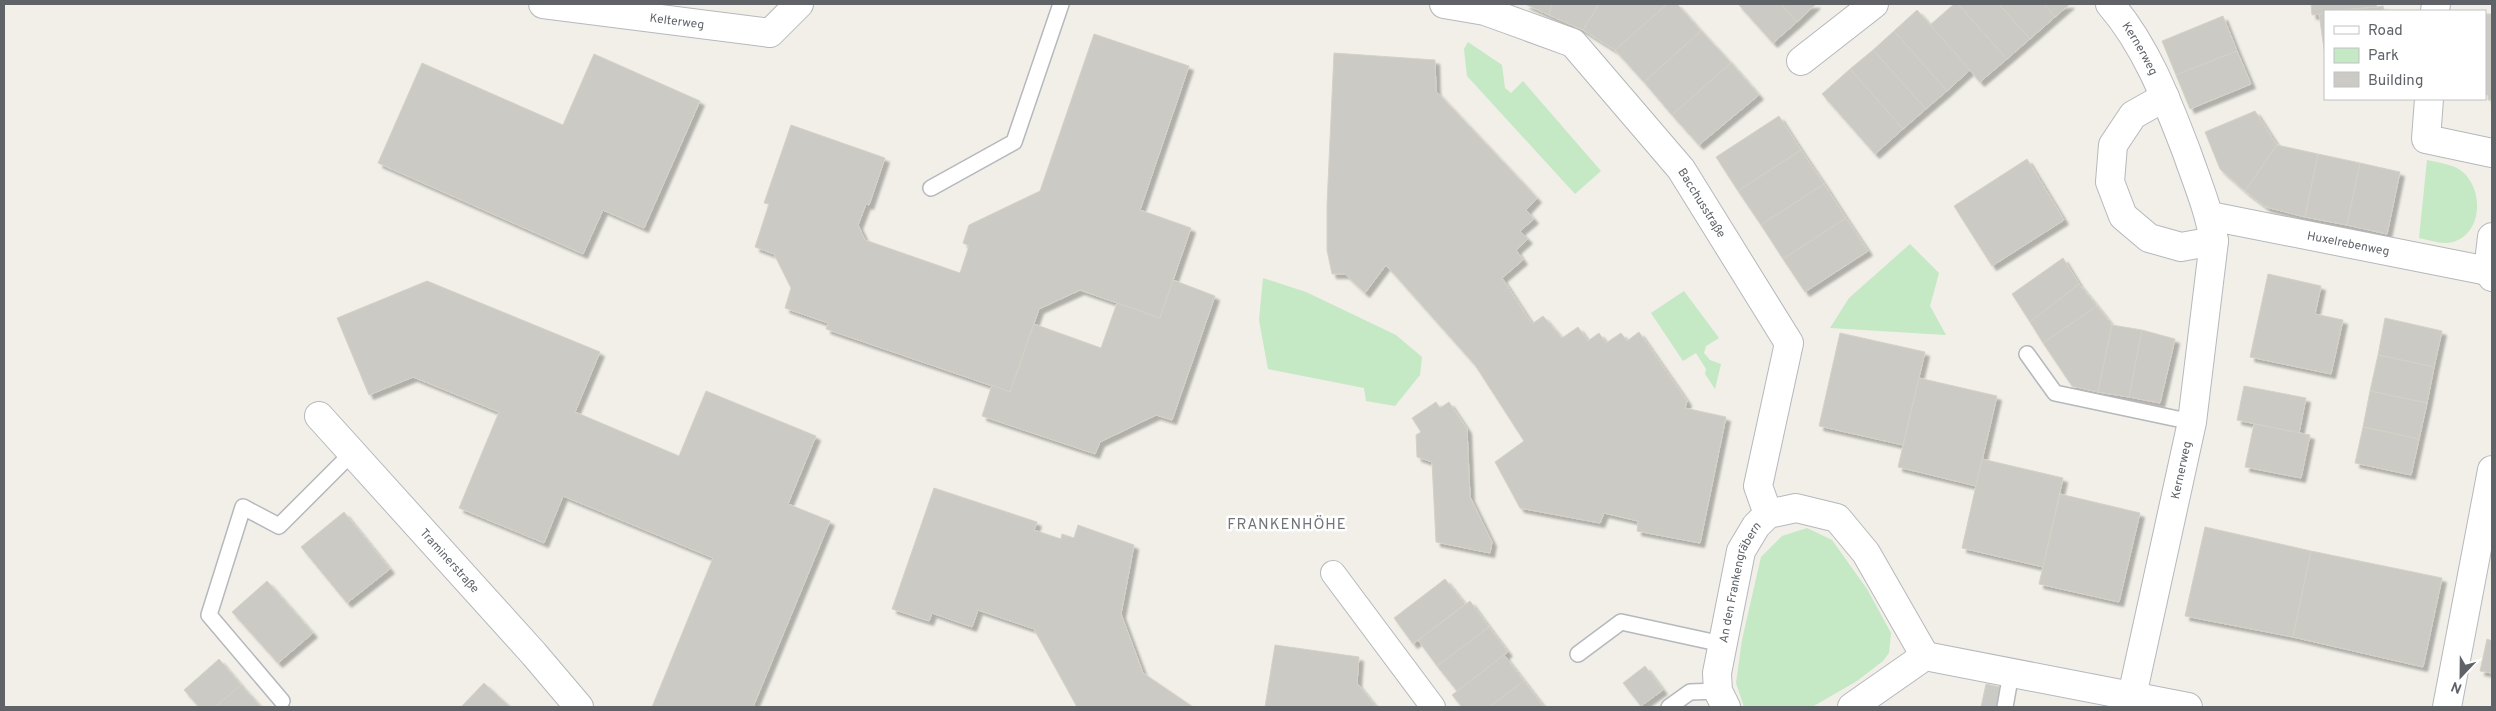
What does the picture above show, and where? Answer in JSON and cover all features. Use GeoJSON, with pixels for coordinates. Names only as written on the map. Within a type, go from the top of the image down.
{"type":"FeatureCollection","features":[{"type":"Feature","properties":{"kind":"street","name":"Kelterweg"},"geometry":{"type":"LineString","coordinates":[[543,4],[770,33],[798,4]]}},
{"type":"Feature","properties":{"kind":"street","name":"Bacchusstraße"},"geometry":{"type":"LineString","coordinates":[[1444,4],[1485,11],[1573,43],[1681,169],[1789,343],[1758,486],[1768,514]]}},
{"type":"Feature","properties":{"kind":"street"},"geometry":{"type":"LineString","coordinates":[[1801,61],[1874,4]]}},
{"type":"Feature","properties":{"kind":"street","name":"Kernerweg"},"geometry":{"type":"LineString","coordinates":[[2110,4],[2129,26],[2166,97],[2212,228],[2192,422],[2132,696]]}},
{"type":"Feature","properties":{"kind":"street"},"geometry":{"type":"LineString","coordinates":[[2166,97],[2133,115],[2113,145],[2110,182],[2123,216],[2149,238],[2181,247],[2212,228]]}},
{"type":"Feature","properties":{"kind":"street"},"geometry":{"type":"LineString","coordinates":[[2429,100],[2426,139],[2492,153]]}},
{"type":"Feature","properties":{"kind":"street","name":"Huxelrebenweg"},"geometry":{"type":"LineString","coordinates":[[2212,228],[2490,274],[2492,237]]}},
{"type":"Feature","properties":{"kind":"street","name":"Traminerstraße"},"geometry":{"type":"LineString","coordinates":[[319,416],[534,654],[578,707]]}},
{"type":"Feature","properties":{"kind":"street"},"geometry":{"type":"LineString","coordinates":[[2447,707],[2492,470]]}},
{"type":"Feature","properties":{"kind":"street","name":"An den Frankengräbern"},"geometry":{"type":"LineString","coordinates":[[1722,699],[1717,673],[1741,551],[1756,526],[1768,514],[1796,508],[1837,518],[1866,553],[1925,656]]}},
{"type":"Feature","properties":{"kind":"street"},"geometry":{"type":"LineString","coordinates":[[1333,573],[1433,707]]}},
{"type":"Feature","properties":{"kind":"street"},"geometry":{"type":"LineString","coordinates":[[1852,707],[1925,656],[2188,707]]}},
{"type":"Feature","properties":{"kind":"lane"},"geometry":{"type":"LineString","coordinates":[[931,188],[1014,142],[1060,4]]}},
{"type":"Feature","properties":{"kind":"lane"},"geometry":{"type":"LineString","coordinates":[[2027,354],[2055,393],[2192,422]]}},
{"type":"Feature","properties":{"kind":"lane"},"geometry":{"type":"LineString","coordinates":[[282,701],[209,615],[243,507],[279,526],[352,453]]}},
{"type":"Feature","properties":{"kind":"lane"},"geometry":{"type":"LineString","coordinates":[[1578,654],[1621,622],[1722,644]]}},
{"type":"Feature","properties":{"kind":"lane"},"geometry":{"type":"LineString","coordinates":[[2005,707],[2011,673]]}},
{"type":"Feature","properties":{"kind":"lane"},"geometry":{"type":"LineString","coordinates":[[1669,707],[1690,692],[1722,699]]}},
{"type":"Feature","properties":{"kind":"green space"},"geometry":{"type":"Polygon","coordinates":[[[1468,42],[1502,65],[1505,88],[1511,93],[1523,81],[1601,171],[1575,194],[1467,76],[1464,49],[1468,42]]]}},
{"type":"Feature","properties":{"kind":"green space"},"geometry":{"type":"Polygon","coordinates":[[[2427,160],[2457,168],[2466,175],[2476,196],[2477,207],[2471,229],[2463,237],[2453,242],[2440,243],[2419,238],[2427,160]]]}},
{"type":"Feature","properties":{"kind":"green space"},"geometry":{"type":"Polygon","coordinates":[[[1910,244],[1939,273],[1930,306],[1946,335],[1830,328],[1849,298],[1910,244]]]}},
{"type":"Feature","properties":{"kind":"green space"},"geometry":{"type":"Polygon","coordinates":[[[1263,278],[1306,292],[1396,335],[1422,357],[1420,375],[1395,406],[1366,401],[1364,388],[1268,369],[1259,320],[1263,278]]]}},
{"type":"Feature","properties":{"kind":"green space"},"geometry":{"type":"Polygon","coordinates":[[[1684,291],[1719,338],[1706,346],[1704,353],[1710,360],[1721,364],[1715,389],[1705,374],[1706,369],[1696,353],[1683,361],[1651,313],[1684,291]]]}},
{"type":"Feature","properties":{"kind":"green space"},"geometry":{"type":"Polygon","coordinates":[[[1807,528],[1832,540],[1867,589],[1891,633],[1889,653],[1883,661],[1857,681],[1812,707],[1744,707],[1736,683],[1742,640],[1761,557],[1782,536],[1807,528]]]}},
{"type":"Feature","properties":{"kind":"building"},"geometry":{"type":"Polygon","coordinates":[[[1525,4],[1552,4],[1549,15],[1525,4]]]}},
{"type":"Feature","properties":{"kind":"building"},"geometry":{"type":"Polygon","coordinates":[[[1552,4],[1599,4],[1583,30],[1549,15],[1552,4]]]}},
{"type":"Feature","properties":{"kind":"building"},"geometry":{"type":"Polygon","coordinates":[[[1599,4],[1667,4],[1615,50],[1583,30],[1599,4]]]}},
{"type":"Feature","properties":{"kind":"building"},"geometry":{"type":"Polygon","coordinates":[[[1667,4],[1677,4],[1701,31],[1644,82],[1615,50],[1667,4]]]}},
{"type":"Feature","properties":{"kind":"building"},"geometry":{"type":"Polygon","coordinates":[[[1738,4],[1781,4],[1797,22],[1773,43],[1738,4]]]}},
{"type":"Feature","properties":{"kind":"building"},"geometry":{"type":"Polygon","coordinates":[[[1781,4],[1816,4],[1797,22],[1781,4]]]}},
{"type":"Feature","properties":{"kind":"building"},"geometry":{"type":"Polygon","coordinates":[[[1954,4],[1958,4],[2007,59],[1980,82],[1930,25],[1954,4]]]}},
{"type":"Feature","properties":{"kind":"building"},"geometry":{"type":"Polygon","coordinates":[[[1958,4],[1999,4],[2030,39],[2007,59],[1958,4]]]}},
{"type":"Feature","properties":{"kind":"building"},"geometry":{"type":"Polygon","coordinates":[[[1999,4],[2044,4],[2055,17],[2030,39],[1999,4]]]}},
{"type":"Feature","properties":{"kind":"building"},"geometry":{"type":"Polygon","coordinates":[[[2044,4],[2070,4],[2055,17],[2044,4]]]}},
{"type":"Feature","properties":{"kind":"building"},"geometry":{"type":"Polygon","coordinates":[[[2311,4],[2376,4],[2377,7],[2324,10],[2324,13],[2312,15],[2311,4]]]}},
{"type":"Feature","properties":{"kind":"building"},"geometry":{"type":"Polygon","coordinates":[[[2383,6],[2384,10],[2349,10],[2383,6]]]}},
{"type":"Feature","properties":{"kind":"building"},"geometry":{"type":"Polygon","coordinates":[[[1917,10],[1970,70],[1947,91],[1894,31],[1917,10]]]}},
{"type":"Feature","properties":{"kind":"building"},"geometry":{"type":"Polygon","coordinates":[[[2324,13],[2324,49],[2319,14],[2324,13]]]}},
{"type":"Feature","properties":{"kind":"building"},"geometry":{"type":"Polygon","coordinates":[[[2486,14],[2492,14],[2492,100],[2488,100],[2488,95],[2486,95],[2486,14]]]}},
{"type":"Feature","properties":{"kind":"building"},"geometry":{"type":"Polygon","coordinates":[[[2223,16],[2237,51],[2176,75],[2162,41],[2223,16]]]}},
{"type":"Feature","properties":{"kind":"building"},"geometry":{"type":"Polygon","coordinates":[[[1701,31],[1731,63],[1672,115],[1644,82],[1701,31]]]}},
{"type":"Feature","properties":{"kind":"building"},"geometry":{"type":"Polygon","coordinates":[[[1894,31],[1947,91],[1926,109],[1873,50],[1894,31]]]}},
{"type":"Feature","properties":{"kind":"building"},"geometry":{"type":"Polygon","coordinates":[[[1094,34],[1189,66],[1140,210],[1191,228],[1160,318],[1080,290],[1039,309],[1010,392],[826,329],[828,323],[785,308],[791,288],[774,254],[755,247],[769,204],[764,203],[791,125],[885,158],[869,205],[866,204],[858,225],[865,240],[960,273],[969,246],[963,243],[969,225],[1040,191],[1094,34]]]}},
{"type":"Feature","properties":{"kind":"building"},"geometry":{"type":"Polygon","coordinates":[[[1873,50],[1926,109],[1903,129],[1850,69],[1873,50]]]}},
{"type":"Feature","properties":{"kind":"building"},"geometry":{"type":"Polygon","coordinates":[[[2237,51],[2251,84],[2190,109],[2176,75],[2237,51]]]}},
{"type":"Feature","properties":{"kind":"building"},"geometry":{"type":"Polygon","coordinates":[[[1334,53],[1435,60],[1436,91],[1537,198],[1526,210],[1534,219],[1520,231],[1528,239],[1516,250],[1523,260],[1502,278],[1532,324],[1543,316],[1562,338],[1578,327],[1588,341],[1599,333],[1606,343],[1621,333],[1627,341],[1639,332],[1687,401],[1685,408],[1726,417],[1700,543],[1637,531],[1638,521],[1604,513],[1600,523],[1520,508],[1495,462],[1524,441],[1475,365],[1386,265],[1365,293],[1345,274],[1332,274],[1327,250],[1327,205],[1334,53]]]}},
{"type":"Feature","properties":{"kind":"building"},"geometry":{"type":"Polygon","coordinates":[[[594,54],[700,101],[644,228],[603,210],[583,254],[378,163],[422,63],[563,125],[594,54]]]}},
{"type":"Feature","properties":{"kind":"building"},"geometry":{"type":"Polygon","coordinates":[[[1731,63],[1759,95],[1699,145],[1672,115],[1731,63]]]}},
{"type":"Feature","properties":{"kind":"building"},"geometry":{"type":"Polygon","coordinates":[[[1850,69],[1903,129],[1875,154],[1822,94],[1850,69]]]}},
{"type":"Feature","properties":{"kind":"building"},"geometry":{"type":"Polygon","coordinates":[[[2255,111],[2277,145],[2245,191],[2220,169],[2205,132],[2255,111]]]}},
{"type":"Feature","properties":{"kind":"building"},"geometry":{"type":"Polygon","coordinates":[[[1779,116],[1801,150],[1738,191],[1716,157],[1779,116]]]}},
{"type":"Feature","properties":{"kind":"building"},"geometry":{"type":"Polygon","coordinates":[[[2277,145],[2318,154],[2305,217],[2266,207],[2245,191],[2277,145]]]}},
{"type":"Feature","properties":{"kind":"building"},"geometry":{"type":"Polygon","coordinates":[[[1801,150],[1824,184],[1761,225],[1738,191],[1801,150]]]}},
{"type":"Feature","properties":{"kind":"building"},"geometry":{"type":"Polygon","coordinates":[[[2318,154],[2360,163],[2347,225],[2305,217],[2318,154]]]}},
{"type":"Feature","properties":{"kind":"building"},"geometry":{"type":"Polygon","coordinates":[[[2027,159],[2064,220],[1992,266],[1954,206],[2027,159]]]}},
{"type":"Feature","properties":{"kind":"building"},"geometry":{"type":"Polygon","coordinates":[[[2360,163],[2400,172],[2387,234],[2347,225],[2360,163]]]}},
{"type":"Feature","properties":{"kind":"building"},"geometry":{"type":"Polygon","coordinates":[[[1824,184],[1846,218],[1783,259],[1761,225],[1824,184]]]}},
{"type":"Feature","properties":{"kind":"building"},"geometry":{"type":"Polygon","coordinates":[[[1846,218],[1868,251],[1805,292],[1783,259],[1846,218]]]}},
{"type":"Feature","properties":{"kind":"building"},"geometry":{"type":"Polygon","coordinates":[[[2063,258],[2079,284],[2030,322],[2012,294],[2063,258]]]}},
{"type":"Feature","properties":{"kind":"building"},"geometry":{"type":"Polygon","coordinates":[[[2268,274],[2321,286],[2315,314],[2343,320],[2331,374],[2250,357],[2268,274]]]}},
{"type":"Feature","properties":{"kind":"building"},"geometry":{"type":"Polygon","coordinates":[[[1173,280],[1215,296],[1172,420],[1156,415],[1100,442],[1095,454],[982,416],[992,385],[1010,392],[1034,324],[1101,348],[1117,303],[1160,318],[1173,280]]]}},
{"type":"Feature","properties":{"kind":"building"},"geometry":{"type":"Polygon","coordinates":[[[427,281],[600,352],[575,412],[679,456],[706,391],[816,436],[788,504],[830,521],[753,707],[652,707],[713,558],[563,496],[544,543],[459,508],[499,412],[413,377],[369,395],[337,318],[427,281]]]}},
{"type":"Feature","properties":{"kind":"building"},"geometry":{"type":"Polygon","coordinates":[[[2079,284],[2097,306],[2043,343],[2030,322],[2079,284]]]}},
{"type":"Feature","properties":{"kind":"building"},"geometry":{"type":"Polygon","coordinates":[[[2097,306],[2112,325],[2098,392],[2072,386],[2043,343],[2097,306]]]}},
{"type":"Feature","properties":{"kind":"building"},"geometry":{"type":"Polygon","coordinates":[[[2385,318],[2442,331],[2434,367],[2378,355],[2385,318]]]}},
{"type":"Feature","properties":{"kind":"building"},"geometry":{"type":"Polygon","coordinates":[[[2112,325],[2142,330],[2129,397],[2098,392],[2112,325]]]}},
{"type":"Feature","properties":{"kind":"building"},"geometry":{"type":"Polygon","coordinates":[[[2142,330],[2175,339],[2160,403],[2129,397],[2142,330]]]}},
{"type":"Feature","properties":{"kind":"building"},"geometry":{"type":"Polygon","coordinates":[[[1840,333],[1925,352],[1903,445],[1819,426],[1840,333]]]}},
{"type":"Feature","properties":{"kind":"building"},"geometry":{"type":"Polygon","coordinates":[[[2378,355],[2434,367],[2427,403],[2370,391],[2378,355]]]}},
{"type":"Feature","properties":{"kind":"building"},"geometry":{"type":"Polygon","coordinates":[[[1919,378],[1997,396],[1976,486],[1898,467],[1919,378]]]}},
{"type":"Feature","properties":{"kind":"building"},"geometry":{"type":"Polygon","coordinates":[[[2244,386],[2306,398],[2299,433],[2237,420],[2244,386]]]}},
{"type":"Feature","properties":{"kind":"building"},"geometry":{"type":"Polygon","coordinates":[[[2370,391],[2427,403],[2419,439],[2363,427],[2370,391]]]}},
{"type":"Feature","properties":{"kind":"building"},"geometry":{"type":"Polygon","coordinates":[[[1436,402],[1440,408],[1449,402],[1467,429],[1470,497],[1492,542],[1490,553],[1436,542],[1432,462],[1417,457],[1416,435],[1421,432],[1412,418],[1436,402]]]}},
{"type":"Feature","properties":{"kind":"building"},"geometry":{"type":"Polygon","coordinates":[[[2254,424],[2310,435],[2301,478],[2245,467],[2254,424]]]}},
{"type":"Feature","properties":{"kind":"building"},"geometry":{"type":"Polygon","coordinates":[[[2363,427],[2419,439],[2411,475],[2355,463],[2363,427]]]}},
{"type":"Feature","properties":{"kind":"building"},"geometry":{"type":"Polygon","coordinates":[[[1982,459],[2063,478],[2043,567],[1962,548],[1982,459]]]}},
{"type":"Feature","properties":{"kind":"building"},"geometry":{"type":"Polygon","coordinates":[[[934,488],[1037,522],[1034,530],[1061,539],[1062,534],[1074,538],[1078,525],[1134,545],[1121,614],[1143,673],[1193,707],[1077,707],[1034,629],[978,610],[972,627],[932,613],[929,621],[892,609],[934,488]]]}},
{"type":"Feature","properties":{"kind":"building"},"geometry":{"type":"Polygon","coordinates":[[[2060,494],[2140,513],[2119,602],[2039,584],[2060,494]]]}},
{"type":"Feature","properties":{"kind":"building"},"geometry":{"type":"Polygon","coordinates":[[[344,512],[390,569],[347,603],[301,547],[344,512]]]}},
{"type":"Feature","properties":{"kind":"building"},"geometry":{"type":"Polygon","coordinates":[[[2205,527],[2311,551],[2293,637],[2185,616],[2205,527]]]}},
{"type":"Feature","properties":{"kind":"building"},"geometry":{"type":"Polygon","coordinates":[[[2311,551],[2442,578],[2423,667],[2293,637],[2311,551]]]}},
{"type":"Feature","properties":{"kind":"building"},"geometry":{"type":"Polygon","coordinates":[[[1445,579],[1465,604],[1413,644],[1394,618],[1445,579]]]}},
{"type":"Feature","properties":{"kind":"building"},"geometry":{"type":"Polygon","coordinates":[[[267,581],[313,633],[278,663],[232,612],[267,581]]]}},
{"type":"Feature","properties":{"kind":"building"},"geometry":{"type":"Polygon","coordinates":[[[1470,601],[1489,627],[1437,666],[1418,640],[1470,601]]]}},
{"type":"Feature","properties":{"kind":"building"},"geometry":{"type":"Polygon","coordinates":[[[1489,627],[1508,652],[1457,691],[1437,666],[1489,627]]]}},
{"type":"Feature","properties":{"kind":"building"},"geometry":{"type":"Polygon","coordinates":[[[2487,639],[2492,641],[2492,673],[2480,671],[2487,639]]]}},
{"type":"Feature","properties":{"kind":"building"},"geometry":{"type":"Polygon","coordinates":[[[1275,645],[1359,657],[1357,683],[1376,707],[1265,707],[1275,645]]]}},
{"type":"Feature","properties":{"kind":"building"},"geometry":{"type":"Polygon","coordinates":[[[1504,655],[1524,681],[1489,707],[1462,707],[1452,695],[1504,655]]]}},
{"type":"Feature","properties":{"kind":"building"},"geometry":{"type":"Polygon","coordinates":[[[219,659],[241,685],[215,707],[199,707],[184,690],[219,659]]]}},
{"type":"Feature","properties":{"kind":"building"},"geometry":{"type":"Polygon","coordinates":[[[1645,666],[1663,690],[1641,706],[1623,683],[1645,666]]]}},
{"type":"Feature","properties":{"kind":"building"},"geometry":{"type":"Polygon","coordinates":[[[1524,681],[1544,707],[1489,707],[1524,681]]]}},
{"type":"Feature","properties":{"kind":"building"},"geometry":{"type":"Polygon","coordinates":[[[484,683],[510,707],[461,707],[484,683]]]}},
{"type":"Feature","properties":{"kind":"building"},"geometry":{"type":"Polygon","coordinates":[[[1986,684],[2004,688],[2000,707],[1981,707],[1986,684]]]}},
{"type":"Feature","properties":{"kind":"building"},"geometry":{"type":"Polygon","coordinates":[[[241,685],[261,707],[215,707],[241,685]]]}},
{"type":"Feature","properties":{"kind":"district","name":"FRANKENHÖHE"},"geometry":{"type":"Point","coordinates":[1287,524]}}]}
